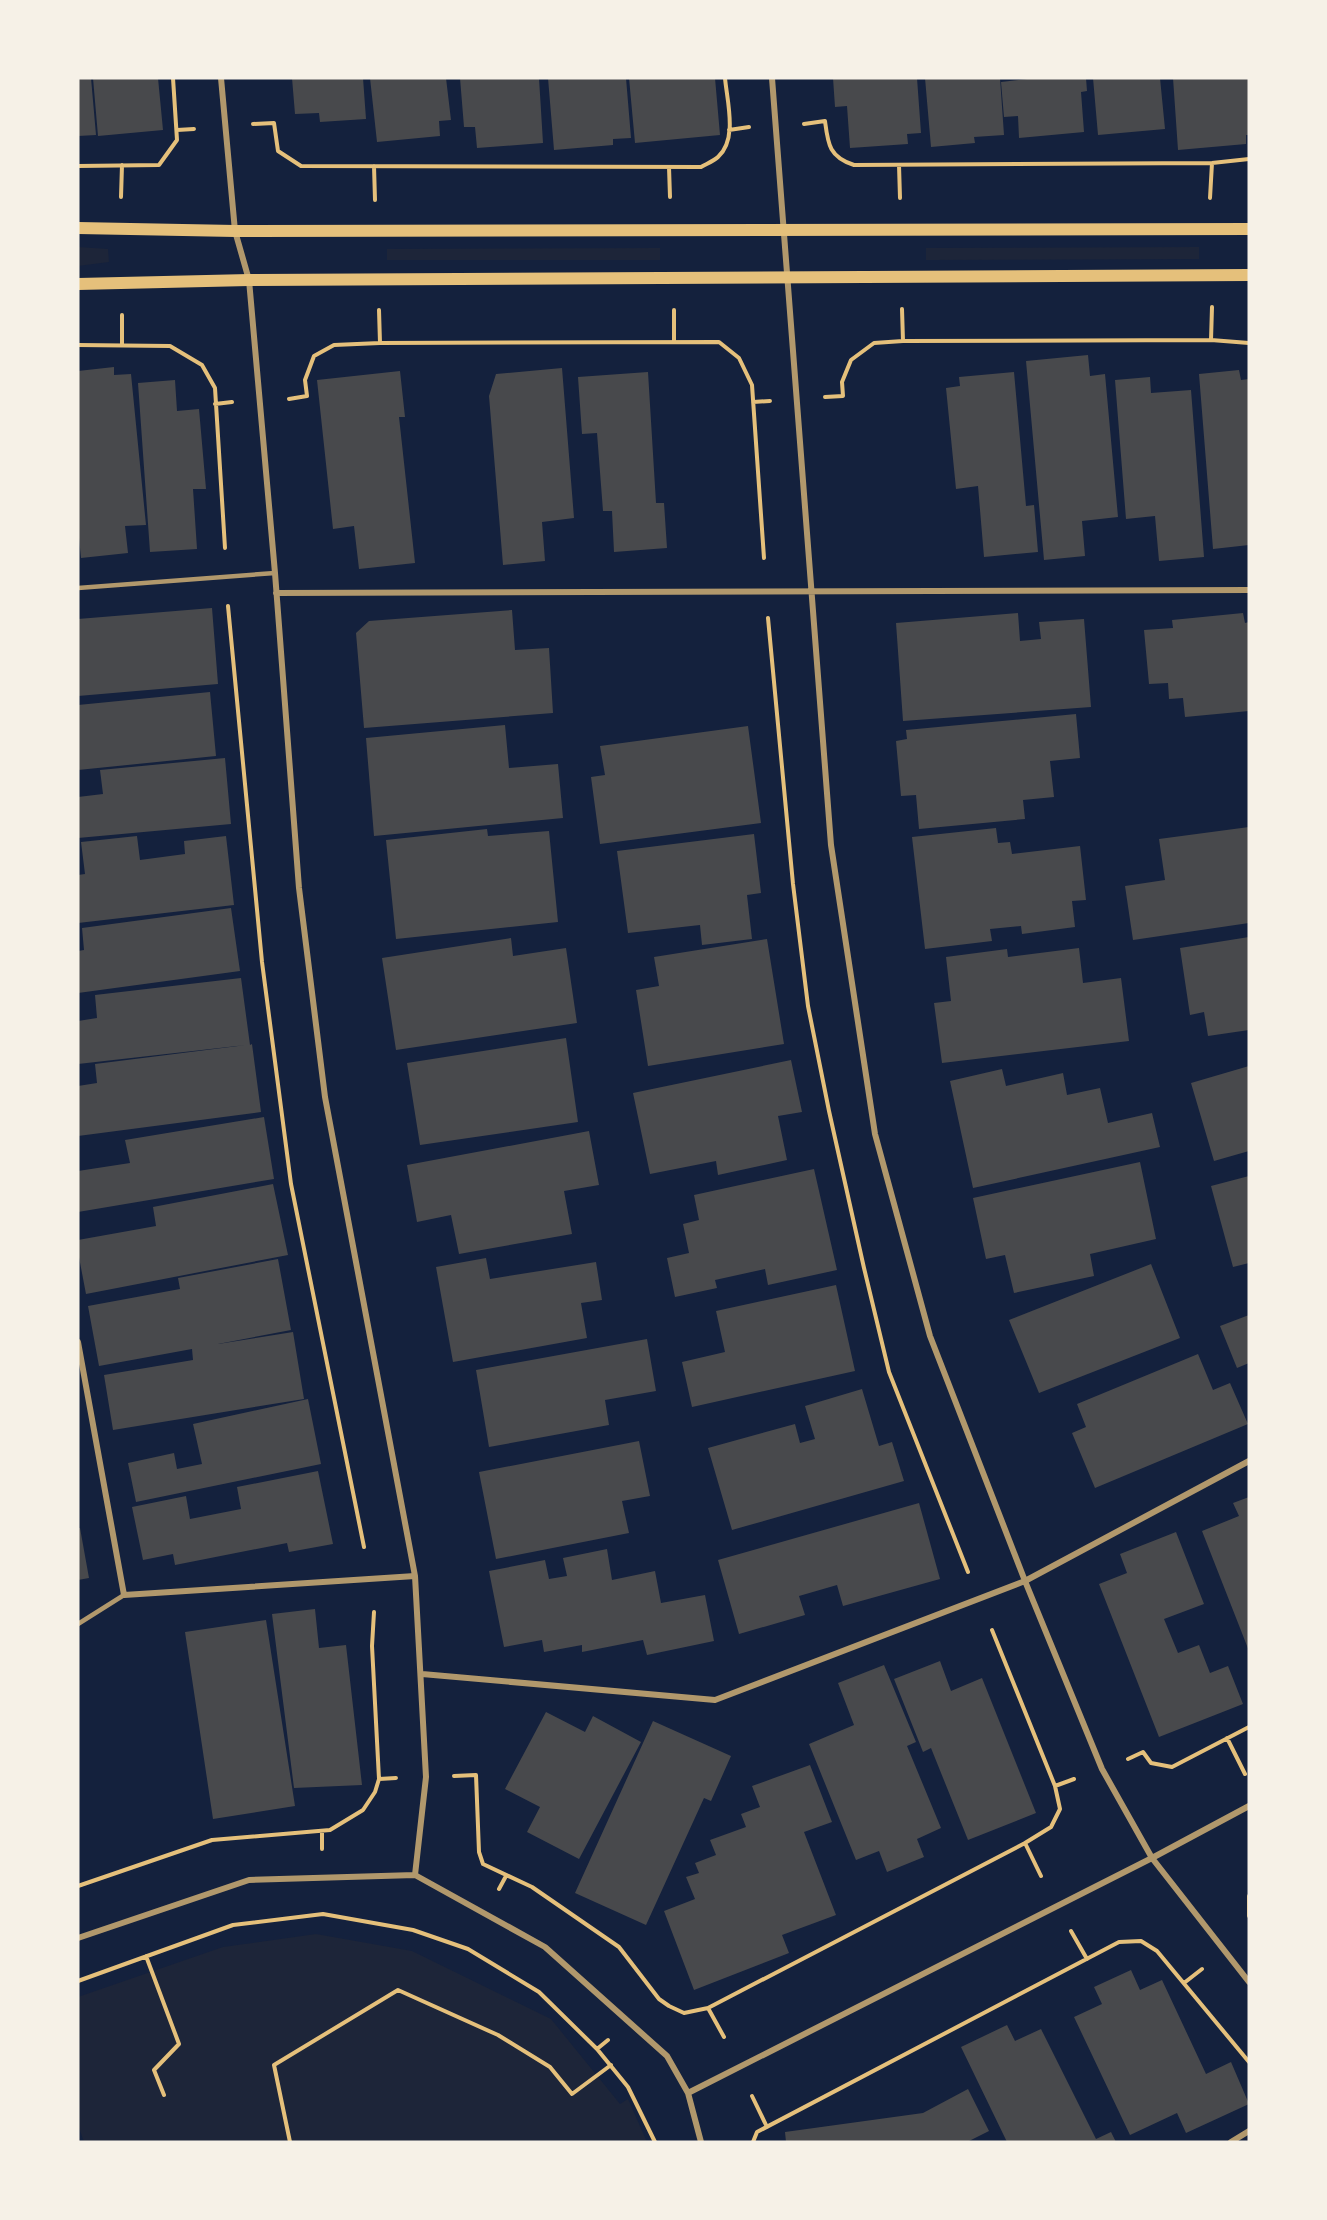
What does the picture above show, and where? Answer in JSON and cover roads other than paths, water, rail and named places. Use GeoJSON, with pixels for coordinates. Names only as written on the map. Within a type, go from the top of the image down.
{"type":"FeatureCollection","features":[{"type":"Feature","properties":{"kind":"main road"},"geometry":{"type":"LineString","coordinates":[[78,228],[235,231],[1249,229]]}},
{"type":"Feature","properties":{"kind":"main road"},"geometry":{"type":"LineString","coordinates":[[78,284],[249,280],[1249,275]]}},
{"type":"Feature","properties":{"kind":"street"},"geometry":{"type":"LineString","coordinates":[[221,78],[235,231],[249,280],[275,573],[299,888],[325,1097],[415,1576],[426,1777],[415,1875]]}},
{"type":"Feature","properties":{"kind":"street"},"geometry":{"type":"LineString","coordinates":[[772,78],[831,844],[875,1134],[930,1336],[1025,1581],[1102,1769],[1152,1858],[1249,1982]]}},
{"type":"Feature","properties":{"kind":"street"},"geometry":{"type":"LineString","coordinates":[[276,593],[1249,590]]}},
{"type":"Feature","properties":{"kind":"street"},"geometry":{"type":"LineString","coordinates":[[78,1342],[124,1595],[415,1576]]}},
{"type":"Feature","properties":{"kind":"street"},"geometry":{"type":"LineString","coordinates":[[422,1674],[715,1700],[1025,1581],[1249,1461]]}},
{"type":"Feature","properties":{"kind":"street"},"geometry":{"type":"LineString","coordinates":[[687,2093],[1152,1858],[1249,1806]]}},
{"type":"Feature","properties":{"kind":"street"},"geometry":{"type":"LineString","coordinates":[[78,1938],[249,1880],[415,1875],[545,1947],[667,2056],[687,2093],[701,2142]]}},
{"type":"Feature","properties":{"kind":"street"},"geometry":{"type":"LineString","coordinates":[[1231,2142],[1249,2131]]}},
{"type":"Feature","properties":{"kind":"lane"},"geometry":{"type":"LineString","coordinates":[[78,588],[275,573]]}},
{"type":"Feature","properties":{"kind":"lane"},"geometry":{"type":"LineString","coordinates":[[78,1624],[124,1595]]}}]}
